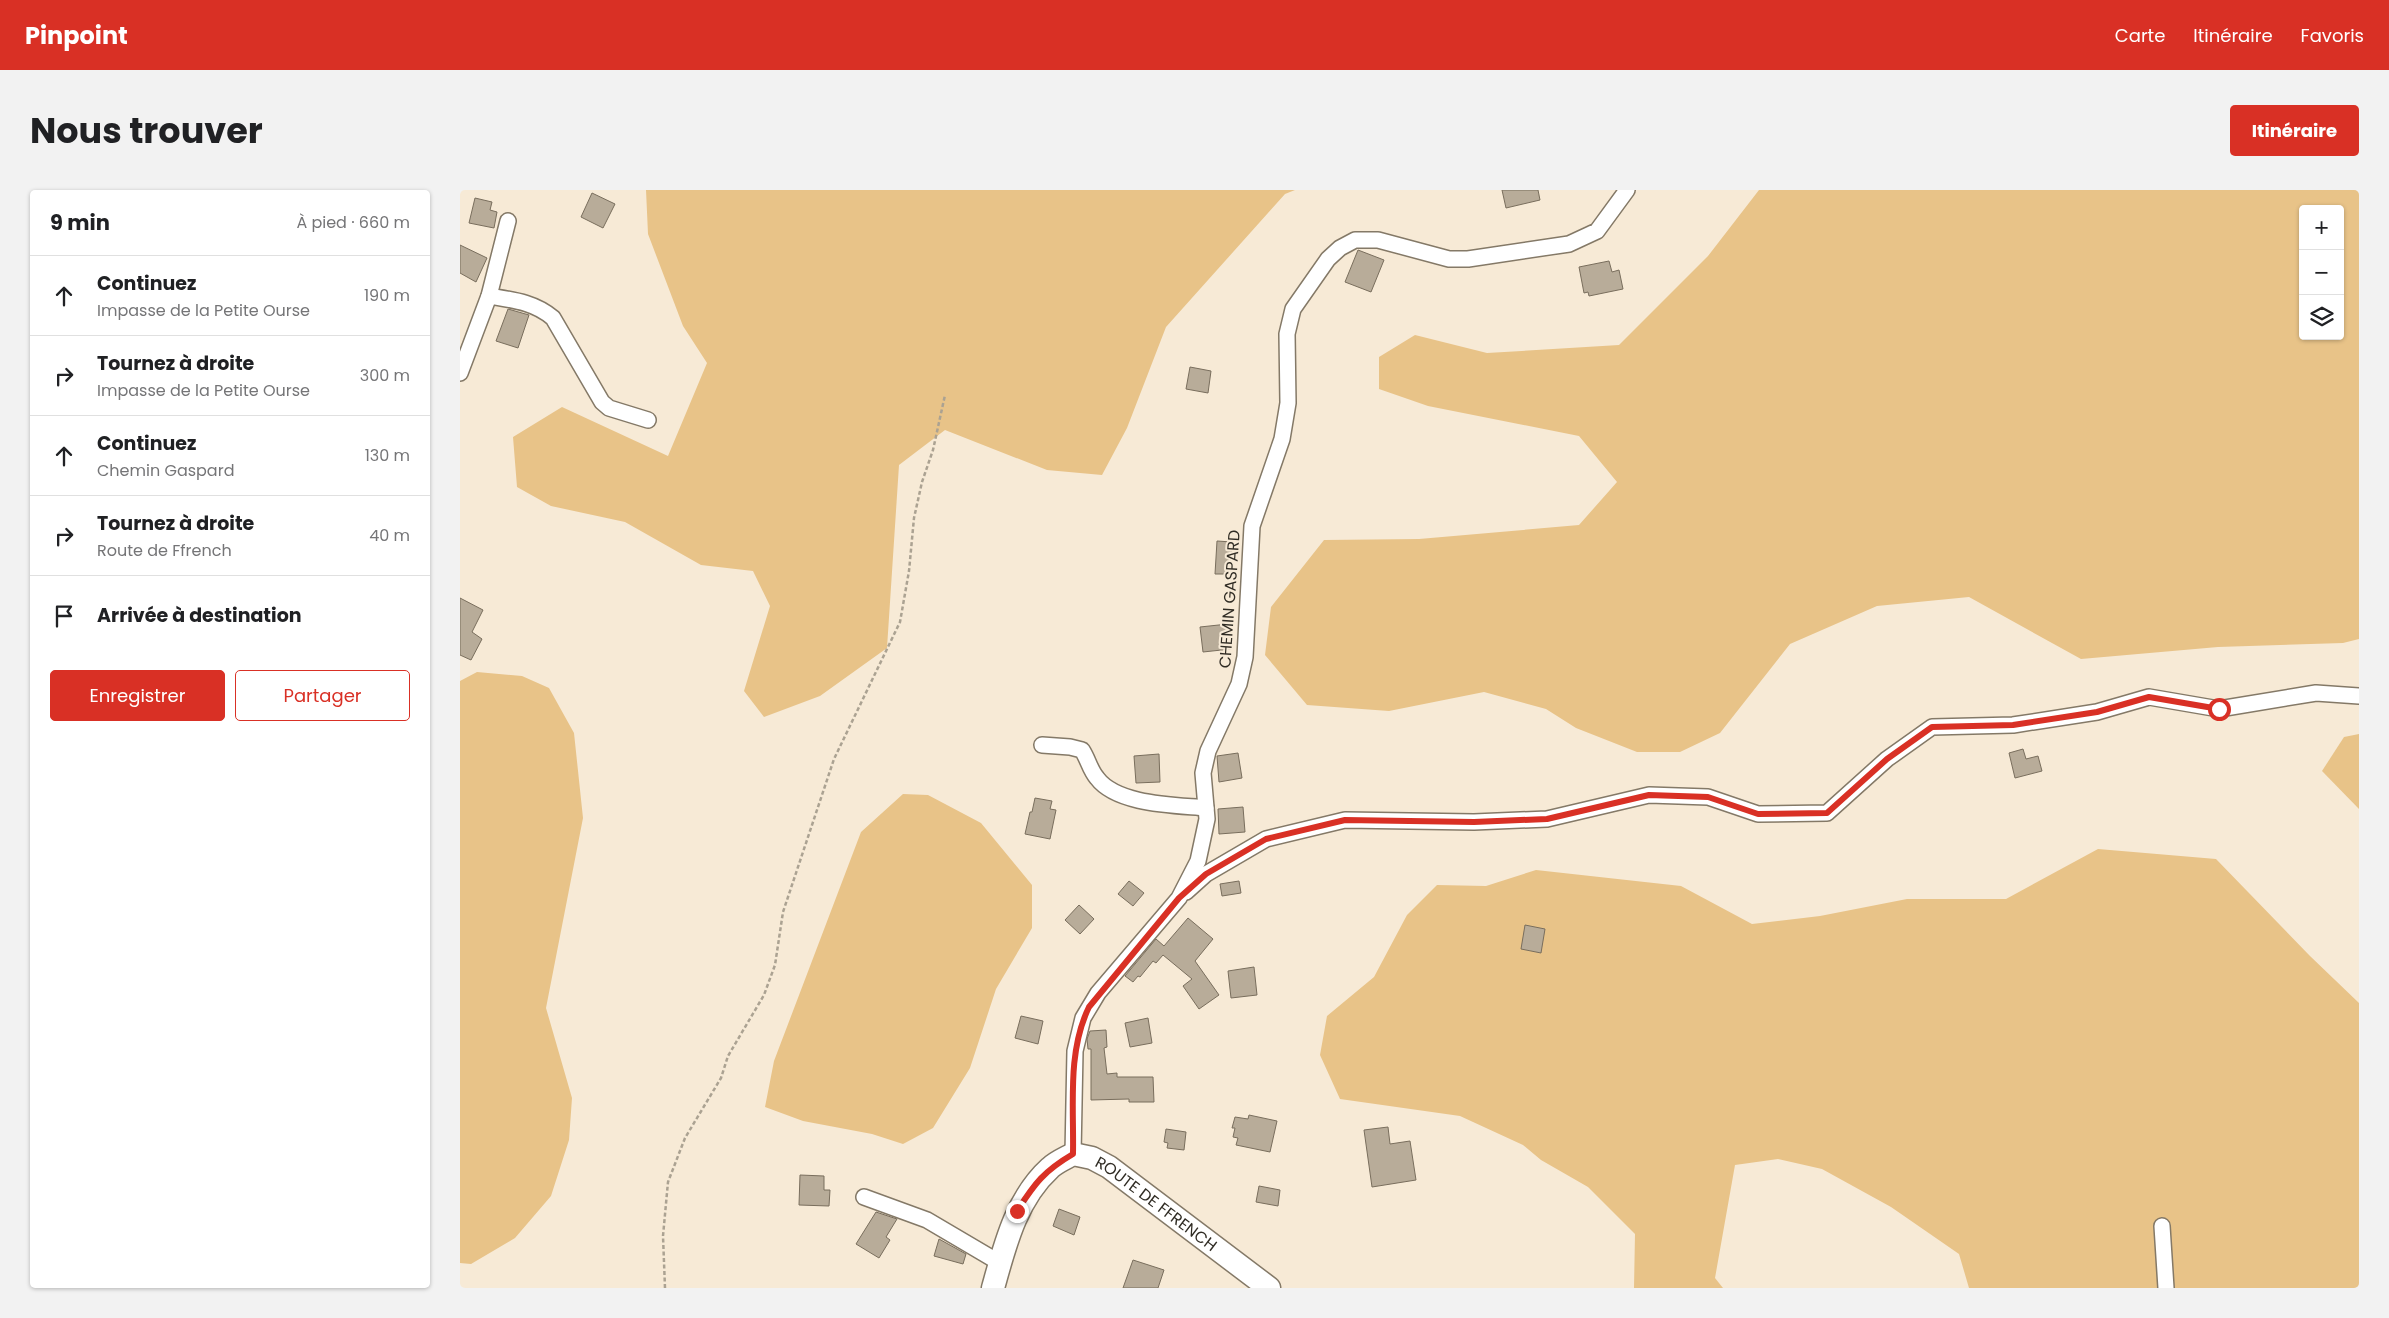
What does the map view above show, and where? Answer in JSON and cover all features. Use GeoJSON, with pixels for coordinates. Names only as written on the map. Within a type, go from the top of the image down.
{"type":"FeatureCollection","features":[{"type":"Feature","properties":{"kind":"main road","name":"ROUTE DE FFRENCH"},"geometry":{"type":"LineString","coordinates":[[993,1288],[1017,1211],[1033,1185],[1052,1166],[1073,1154],[1092,1158],[1109,1167],[1269,1288]]}},
{"type":"Feature","properties":{"kind":"street","name":"CHEMIN GASPARD"},"geometry":{"type":"LineString","coordinates":[[1073,1154],[1075,1051],[1084,1018],[1098,993],[1179,898],[1198,861],[1207,819],[1203,773],[1208,752],[1239,684],[1245,657],[1252,526],[1282,439],[1288,403],[1287,334],[1293,309],[1328,259],[1340,248],[1355,240],[1378,240],[1448,259],[1468,259],[1569,244],[1597,231],[1628,190]]}},
{"type":"Feature","properties":{"kind":"street"},"geometry":{"type":"LineString","coordinates":[[460,373],[489,296],[508,221]]}},
{"type":"Feature","properties":{"kind":"street"},"geometry":{"type":"LineString","coordinates":[[489,296],[530,303],[542,309],[553,318],[602,402],[609,408],[648,420]]}},
{"type":"Feature","properties":{"kind":"street"},"geometry":{"type":"LineString","coordinates":[[1179,898],[1206,874],[1266,839],[1345,820],[1474,822],[1547,819],[1649,795],[1708,797],[1758,814],[1827,813],[1887,759],[1932,727],[2013,725],[2097,712],[2149,697],[2219,709],[2316,692],[2359,696]]}},
{"type":"Feature","properties":{"kind":"street"},"geometry":{"type":"LineString","coordinates":[[1042,745],[1082,750],[1096,777],[1116,793],[1158,804],[1206,808]]}},
{"type":"Feature","properties":{"kind":"street"},"geometry":{"type":"LineString","coordinates":[[864,1197],[928,1220],[1000,1263]]}},
{"type":"Feature","properties":{"kind":"street"},"geometry":{"type":"LineString","coordinates":[[2162,1226],[2166,1288]]}},
{"type":"Feature","properties":{"kind":"path"},"geometry":{"type":"LineString","coordinates":[[665,1288],[663,1236],[668,1182],[685,1138],[721,1078],[728,1056],[764,994],[774,965],[783,912],[834,759],[900,622],[909,571],[916,509],[922,482],[933,450],[945,395]]}},
{"type":"Feature","properties":{"kind":"shaded area"},"geometry":{"type":"Polygon","coordinates":[[[646,190],[1295,190],[1285,194],[1166,327],[1127,428],[1102,475],[1047,470],[945,430],[899,465],[887,648],[820,696],[764,717],[744,691],[770,606],[753,571],[701,565],[625,522],[551,506],[517,487],[513,437],[562,407],[668,456],[707,363],[683,326],[648,234],[646,190]]]}},
{"type":"Feature","properties":{"kind":"shaded area"},"geometry":{"type":"Polygon","coordinates":[[[1759,190],[2359,190],[2359,639],[2343,643],[2218,647],[2081,659],[1969,597],[1877,606],[1790,644],[1720,733],[1680,752],[1637,752],[1576,728],[1546,709],[1484,692],[1389,711],[1307,705],[1265,655],[1271,607],[1324,540],[1419,539],[1579,525],[1617,482],[1579,436],[1428,406],[1379,389],[1379,357],[1415,335],[1487,353],[1619,345],[1708,256],[1759,190]]]}},
{"type":"Feature","properties":{"kind":"shaded area"},"geometry":{"type":"Polygon","coordinates":[[[477,672],[522,676],[549,688],[574,733],[583,818],[546,1008],[572,1098],[569,1140],[551,1196],[515,1238],[471,1264],[460,1263],[460,681],[477,672]]]}},
{"type":"Feature","properties":{"kind":"shaded area"},"geometry":{"type":"Polygon","coordinates":[[[2359,734],[2359,809],[2322,771],[2344,737],[2359,734]]]}},
{"type":"Feature","properties":{"kind":"shaded area"},"geometry":{"type":"Polygon","coordinates":[[[903,794],[928,795],[981,823],[1032,885],[1032,928],[996,989],[970,1068],[933,1128],[903,1144],[872,1134],[803,1121],[765,1107],[774,1061],[861,832],[903,794]]]}},
{"type":"Feature","properties":{"kind":"shaded area"},"geometry":{"type":"Polygon","coordinates":[[[2098,849],[2216,859],[2310,956],[2359,1003],[2359,1288],[1969,1288],[1959,1254],[1891,1207],[1822,1169],[1778,1159],[1735,1165],[1715,1278],[1723,1288],[1634,1288],[1635,1234],[1588,1187],[1541,1160],[1523,1145],[1460,1116],[1340,1099],[1320,1055],[1327,1016],[1374,977],[1407,915],[1437,885],[1486,886],[1536,870],[1681,886],[1752,924],[1820,916],[1907,899],[2006,899],[2098,849]]]}},
{"type":"Feature","properties":{"kind":"building"},"geometry":{"type":"Polygon","coordinates":[[[1502,190],[1538,190],[1540,200],[1506,208],[1502,190]]]}},
{"type":"Feature","properties":{"kind":"building"},"geometry":{"type":"Polygon","coordinates":[[[592,193],[615,204],[603,228],[581,217],[592,193]]]}},
{"type":"Feature","properties":{"kind":"building"},"geometry":{"type":"Polygon","coordinates":[[[475,198],[492,202],[490,210],[497,212],[494,228],[469,223],[475,198]]]}},
{"type":"Feature","properties":{"kind":"building"},"geometry":{"type":"Polygon","coordinates":[[[460,245],[487,258],[476,282],[460,273],[460,245]]]}},
{"type":"Feature","properties":{"kind":"building"},"geometry":{"type":"Polygon","coordinates":[[[1358,250],[1384,260],[1371,292],[1345,282],[1358,250]]]}},
{"type":"Feature","properties":{"kind":"building"},"geometry":{"type":"Polygon","coordinates":[[[1609,261],[1612,272],[1619,270],[1623,289],[1589,296],[1588,292],[1584,293],[1579,267],[1609,261]]]}},
{"type":"Feature","properties":{"kind":"building"},"geometry":{"type":"Polygon","coordinates":[[[508,309],[529,315],[518,348],[496,341],[508,309]]]}},
{"type":"Feature","properties":{"kind":"building"},"geometry":{"type":"Polygon","coordinates":[[[1190,367],[1211,371],[1208,393],[1186,389],[1190,367]]]}},
{"type":"Feature","properties":{"kind":"building"},"geometry":{"type":"Polygon","coordinates":[[[1217,541],[1232,542],[1230,574],[1215,574],[1217,541]]]}},
{"type":"Feature","properties":{"kind":"building"},"geometry":{"type":"Polygon","coordinates":[[[460,598],[483,610],[472,632],[482,639],[471,660],[460,655],[460,598]]]}},
{"type":"Feature","properties":{"kind":"building"},"geometry":{"type":"Polygon","coordinates":[[[1228,624],[1231,649],[1203,652],[1200,627],[1228,624]]]}},
{"type":"Feature","properties":{"kind":"building"},"geometry":{"type":"Polygon","coordinates":[[[2023,749],[2026,759],[2038,756],[2042,771],[2015,778],[2009,753],[2023,749]]]}},
{"type":"Feature","properties":{"kind":"building"},"geometry":{"type":"Polygon","coordinates":[[[1238,753],[1242,778],[1219,782],[1217,756],[1238,753]]]}},
{"type":"Feature","properties":{"kind":"building"},"geometry":{"type":"Polygon","coordinates":[[[1159,754],[1160,782],[1136,783],[1134,756],[1159,754]]]}},
{"type":"Feature","properties":{"kind":"building"},"geometry":{"type":"Polygon","coordinates":[[[1035,798],[1052,801],[1050,809],[1056,810],[1050,839],[1025,834],[1035,798]]]}},
{"type":"Feature","properties":{"kind":"building"},"geometry":{"type":"Polygon","coordinates":[[[1243,807],[1245,832],[1219,834],[1218,809],[1243,807]]]}},
{"type":"Feature","properties":{"kind":"building"},"geometry":{"type":"Polygon","coordinates":[[[1129,881],[1144,893],[1133,906],[1118,894],[1129,881]]]}},
{"type":"Feature","properties":{"kind":"building"},"geometry":{"type":"Polygon","coordinates":[[[1239,881],[1241,893],[1222,896],[1220,884],[1239,881]]]}},
{"type":"Feature","properties":{"kind":"building"},"geometry":{"type":"Polygon","coordinates":[[[1079,905],[1094,919],[1080,934],[1065,920],[1079,905]]]}},
{"type":"Feature","properties":{"kind":"building"},"geometry":{"type":"Polygon","coordinates":[[[1188,918],[1213,939],[1195,961],[1219,995],[1199,1009],[1183,986],[1192,979],[1163,955],[1156,963],[1153,961],[1140,977],[1138,976],[1133,982],[1125,976],[1156,939],[1164,946],[1188,918]]]}},
{"type":"Feature","properties":{"kind":"building"},"geometry":{"type":"Polygon","coordinates":[[[1525,925],[1545,929],[1541,953],[1521,949],[1525,925]]]}},
{"type":"Feature","properties":{"kind":"building"},"geometry":{"type":"Polygon","coordinates":[[[1254,967],[1257,995],[1231,998],[1228,971],[1254,967]]]}},
{"type":"Feature","properties":{"kind":"building"},"geometry":{"type":"Polygon","coordinates":[[[1021,1016],[1043,1021],[1038,1044],[1015,1038],[1021,1016]]]}},
{"type":"Feature","properties":{"kind":"building"},"geometry":{"type":"Polygon","coordinates":[[[1148,1018],[1152,1043],[1130,1047],[1125,1023],[1148,1018]]]}},
{"type":"Feature","properties":{"kind":"building"},"geometry":{"type":"Polygon","coordinates":[[[1106,1030],[1107,1047],[1104,1048],[1107,1074],[1117,1073],[1117,1077],[1153,1077],[1154,1102],[1129,1102],[1129,1099],[1091,1100],[1091,1049],[1088,1049],[1087,1039],[1090,1031],[1106,1030]]]}},
{"type":"Feature","properties":{"kind":"building"},"geometry":{"type":"Polygon","coordinates":[[[1249,1115],[1277,1121],[1270,1152],[1236,1145],[1238,1138],[1233,1137],[1235,1128],[1232,1128],[1235,1117],[1248,1119],[1249,1115]]]}},
{"type":"Feature","properties":{"kind":"building"},"geometry":{"type":"Polygon","coordinates":[[[1388,1127],[1390,1144],[1410,1141],[1416,1180],[1372,1187],[1364,1130],[1388,1127]]]}},
{"type":"Feature","properties":{"kind":"building"},"geometry":{"type":"Polygon","coordinates":[[[1166,1129],[1186,1132],[1184,1150],[1167,1148],[1168,1143],[1164,1142],[1166,1129]]]}},
{"type":"Feature","properties":{"kind":"building"},"geometry":{"type":"Polygon","coordinates":[[[800,1175],[824,1176],[824,1190],[830,1190],[829,1206],[799,1205],[800,1175]]]}},
{"type":"Feature","properties":{"kind":"building"},"geometry":{"type":"Polygon","coordinates":[[[1259,1186],[1280,1190],[1278,1206],[1256,1202],[1259,1186]]]}},
{"type":"Feature","properties":{"kind":"building"},"geometry":{"type":"Polygon","coordinates":[[[1059,1209],[1080,1217],[1074,1235],[1053,1226],[1059,1209]]]}},
{"type":"Feature","properties":{"kind":"building"},"geometry":{"type":"Polygon","coordinates":[[[876,1212],[897,1219],[886,1237],[890,1240],[879,1258],[856,1244],[876,1212]]]}},
{"type":"Feature","properties":{"kind":"building"},"geometry":{"type":"Polygon","coordinates":[[[939,1239],[966,1254],[963,1264],[934,1256],[939,1239]]]}},
{"type":"Feature","properties":{"kind":"building"},"geometry":{"type":"Polygon","coordinates":[[[1133,1260],[1164,1270],[1158,1288],[1123,1288],[1133,1260]]]}},
{"type":"Feature","properties":{"kind":"route"},"geometry":{"type":"LineString","coordinates":[[1017,1211],[1033,1185],[1052,1166],[1073,1154],[1075,1051],[1084,1018],[1098,993],[1179,898],[1206,874],[1266,839],[1345,820],[1474,822],[1547,819],[1649,795],[1708,797],[1758,814],[1827,813],[1887,759],[1932,727],[2013,725],[2097,712],[2149,697],[2219,709]]}}]}
